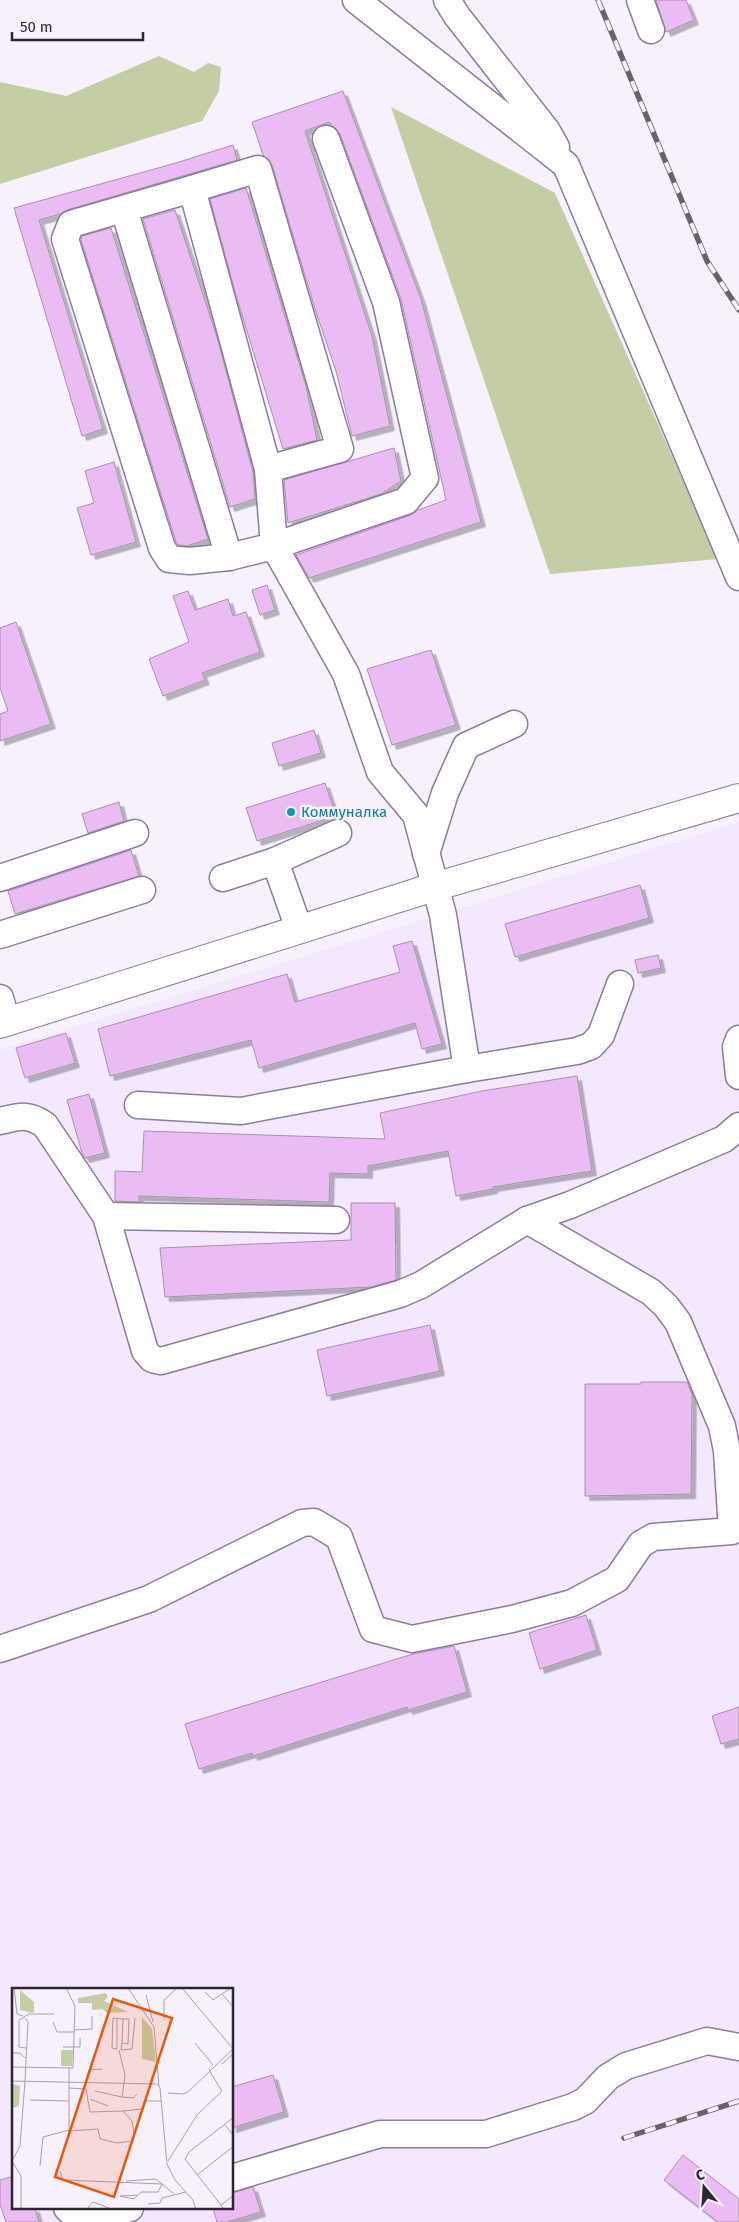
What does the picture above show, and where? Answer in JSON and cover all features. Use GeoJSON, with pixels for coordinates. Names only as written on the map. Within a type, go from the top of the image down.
{"type":"FeatureCollection","features":[{"type":"Feature","properties":{"kind":"main road"},"geometry":{"type":"LineString","coordinates":[[2,1015],[739,798]]}},
{"type":"Feature","properties":{"kind":"street"},"geometry":{"type":"LineString","coordinates":[[356,0],[566,164]]}},
{"type":"Feature","properties":{"kind":"street"},"geometry":{"type":"LineString","coordinates":[[447,0],[457,16],[547,131],[566,164],[739,577]]}},
{"type":"Feature","properties":{"kind":"street"},"geometry":{"type":"LineString","coordinates":[[640,0],[651,30]]}},
{"type":"Feature","properties":{"kind":"street"},"geometry":{"type":"LineString","coordinates":[[268,469],[340,449],[258,169],[71,224],[66,239],[162,548],[169,559],[190,561],[229,557],[274,546],[406,501],[425,478],[386,302],[326,139]]}},
{"type":"Feature","properties":{"kind":"street"},"geometry":{"type":"LineString","coordinates":[[192,189],[268,469],[274,546],[346,674],[380,772],[416,815],[443,915],[467,1069]]}},
{"type":"Feature","properties":{"kind":"street"},"geometry":{"type":"LineString","coordinates":[[124,209],[229,557]]}},
{"type":"Feature","properties":{"kind":"street"},"geometry":{"type":"LineString","coordinates":[[426,855],[445,793],[466,746],[514,724]]}},
{"type":"Feature","properties":{"kind":"street"},"geometry":{"type":"LineString","coordinates":[[0,878],[135,833]]}},
{"type":"Feature","properties":{"kind":"street"},"geometry":{"type":"LineString","coordinates":[[222,878],[275,861],[338,833]]}},
{"type":"Feature","properties":{"kind":"street"},"geometry":{"type":"LineString","coordinates":[[275,861],[299,929]]}},
{"type":"Feature","properties":{"kind":"street"},"geometry":{"type":"LineString","coordinates":[[0,935],[142,890]]}},
{"type":"Feature","properties":{"kind":"street"},"geometry":{"type":"LineString","coordinates":[[138,1105],[241,1111],[467,1069],[577,1051],[591,1046],[601,1036],[620,984]]}},
{"type":"Feature","properties":{"kind":"street"},"geometry":{"type":"LineString","coordinates":[[739,1039],[736,1048],[739,1076]]}},
{"type":"Feature","properties":{"kind":"street"},"geometry":{"type":"LineString","coordinates":[[0,1121],[17,1117],[33,1117],[45,1125],[106,1216],[145,1351],[152,1360],[161,1361],[400,1294],[421,1285],[527,1220],[570,1205],[724,1139],[739,1126]]}},
{"type":"Feature","properties":{"kind":"street"},"geometry":{"type":"LineString","coordinates":[[106,1216],[336,1220]]}},
{"type":"Feature","properties":{"kind":"street"},"geometry":{"type":"LineString","coordinates":[[0,1649],[149,1599],[302,1523],[314,1522],[339,1537],[373,1629],[412,1638],[512,1619],[572,1603],[617,1579],[641,1544],[653,1537],[732,1531],[727,1451],[722,1426],[678,1322],[666,1306],[651,1292],[527,1220]]}},
{"type":"Feature","properties":{"kind":"street"},"geometry":{"type":"LineString","coordinates":[[234,2177],[380,2134],[486,2134],[573,2107],[585,2101],[608,2077],[626,2066],[707,2041],[739,2046]]}},
{"type":"Feature","properties":{"kind":"street"},"geometry":{"type":"LineString","coordinates":[[68,2210],[81,2219],[97,2218],[123,2210]]}},
{"type":"Feature","properties":{"kind":"shaded area"},"geometry":{"type":"Polygon","coordinates":[[[739,822],[739,2222],[0,2222],[0,1050],[739,822]]]}},
{"type":"Feature","properties":{"kind":"green space"},"geometry":{"type":"Polygon","coordinates":[[[159,56],[194,72],[208,63],[221,67],[219,91],[202,121],[0,184],[0,82],[66,96],[159,56]]]}},
{"type":"Feature","properties":{"kind":"green space"},"geometry":{"type":"Polygon","coordinates":[[[391,107],[555,193],[718,559],[550,574],[391,107]]]}},
{"type":"Feature","properties":{"kind":"building"},"geometry":{"type":"Polygon","coordinates":[[[656,0],[686,0],[694,20],[666,32],[656,0]]]}},
{"type":"Feature","properties":{"kind":"building"},"geometry":{"type":"Polygon","coordinates":[[[343,91],[421,299],[481,522],[309,578],[296,555],[411,515],[418,510],[446,500],[401,299],[340,134],[329,122],[305,131],[372,336],[390,426],[352,436],[336,371],[315,309],[272,165],[263,155],[252,122],[343,91]]]}},
{"type":"Feature","properties":{"kind":"building"},"geometry":{"type":"Polygon","coordinates":[[[233,145],[237,160],[39,220],[103,429],[82,436],[14,208],[176,163],[233,145]]]}},
{"type":"Feature","properties":{"kind":"building"},"geometry":{"type":"Polygon","coordinates":[[[246,188],[306,386],[317,440],[283,449],[235,292],[210,199],[246,188]]]}},
{"type":"Feature","properties":{"kind":"building"},"geometry":{"type":"Polygon","coordinates":[[[175,210],[217,337],[253,472],[255,499],[230,507],[143,219],[175,210]]]}},
{"type":"Feature","properties":{"kind":"building"},"geometry":{"type":"Polygon","coordinates":[[[111,228],[208,539],[187,546],[178,545],[176,542],[81,240],[82,236],[111,228]]]}},
{"type":"Feature","properties":{"kind":"building"},"geometry":{"type":"Polygon","coordinates":[[[394,448],[401,481],[381,494],[288,523],[284,480],[394,448]]]}},
{"type":"Feature","properties":{"kind":"building"},"geometry":{"type":"Polygon","coordinates":[[[114,462],[136,542],[91,555],[77,508],[94,503],[85,471],[114,462]]]}},
{"type":"Feature","properties":{"kind":"building"},"geometry":{"type":"Polygon","coordinates":[[[267,585],[275,610],[260,615],[252,590],[267,585]]]}},
{"type":"Feature","properties":{"kind":"building"},"geometry":{"type":"Polygon","coordinates":[[[188,591],[195,610],[228,599],[233,616],[246,612],[260,652],[202,673],[205,680],[163,696],[149,659],[189,642],[173,596],[188,591]]]}},
{"type":"Feature","properties":{"kind":"building"},"geometry":{"type":"Polygon","coordinates":[[[16,622],[51,724],[0,741],[0,714],[8,711],[0,688],[0,628],[16,622]]]}},
{"type":"Feature","properties":{"kind":"building"},"geometry":{"type":"Polygon","coordinates":[[[431,650],[456,725],[392,745],[367,669],[431,650]]]}},
{"type":"Feature","properties":{"kind":"building"},"geometry":{"type":"Polygon","coordinates":[[[314,730],[321,753],[279,766],[272,743],[314,730]]]}},
{"type":"Feature","properties":{"kind":"building","name":"Коммуналка"},"geometry":{"type":"Polygon","coordinates":[[[325,783],[336,816],[257,841],[246,808],[325,783]]]}},
{"type":"Feature","properties":{"kind":"building"},"geometry":{"type":"Polygon","coordinates":[[[119,802],[124,821],[88,833],[82,814],[119,802]]]}},
{"type":"Feature","properties":{"kind":"building"},"geometry":{"type":"Polygon","coordinates":[[[131,850],[139,876],[15,914],[8,891],[131,850]]]}},
{"type":"Feature","properties":{"kind":"building"},"geometry":{"type":"Polygon","coordinates":[[[640,885],[649,918],[515,957],[505,924],[640,885]]]}},
{"type":"Feature","properties":{"kind":"building"},"geometry":{"type":"Polygon","coordinates":[[[412,941],[442,1044],[422,1049],[415,1023],[259,1068],[251,1040],[110,1076],[98,1029],[287,974],[295,1002],[400,972],[393,946],[412,941]]]}},
{"type":"Feature","properties":{"kind":"building"},"geometry":{"type":"Polygon","coordinates":[[[658,955],[661,968],[638,973],[635,960],[658,955]]]}},
{"type":"Feature","properties":{"kind":"building"},"geometry":{"type":"Polygon","coordinates":[[[66,1033],[75,1063],[25,1078],[16,1048],[66,1033]]]}},
{"type":"Feature","properties":{"kind":"building"},"geometry":{"type":"Polygon","coordinates":[[[577,1076],[592,1171],[493,1187],[493,1189],[456,1196],[448,1151],[368,1166],[368,1174],[330,1173],[329,1202],[139,1196],[139,1202],[115,1201],[115,1171],[142,1172],[144,1131],[385,1139],[380,1113],[482,1091],[577,1076]]]}},
{"type":"Feature","properties":{"kind":"building"},"geometry":{"type":"Polygon","coordinates":[[[89,1094],[105,1153],[85,1158],[67,1100],[89,1094]]]}},
{"type":"Feature","properties":{"kind":"building"},"geometry":{"type":"Polygon","coordinates":[[[351,1203],[395,1203],[396,1280],[371,1287],[165,1297],[160,1248],[351,1240],[351,1203]]]}},
{"type":"Feature","properties":{"kind":"building"},"geometry":{"type":"Polygon","coordinates":[[[430,1325],[440,1371],[327,1396],[317,1350],[430,1325]]]}},
{"type":"Feature","properties":{"kind":"building"},"geometry":{"type":"Polygon","coordinates":[[[641,1382],[687,1382],[692,1394],[691,1494],[585,1496],[585,1384],[641,1384],[641,1382]]]}},
{"type":"Feature","properties":{"kind":"building"},"geometry":{"type":"Polygon","coordinates":[[[586,1615],[597,1650],[540,1669],[529,1633],[586,1615]]]}},
{"type":"Feature","properties":{"kind":"building"},"geometry":{"type":"Polygon","coordinates":[[[454,1646],[467,1692],[408,1710],[407,1707],[253,1756],[252,1753],[199,1769],[185,1724],[413,1654],[454,1646]]]}},
{"type":"Feature","properties":{"kind":"building"},"geometry":{"type":"Polygon","coordinates":[[[739,1707],[739,1739],[721,1744],[712,1716],[739,1707]]]}},
{"type":"Feature","properties":{"kind":"building"},"geometry":{"type":"Polygon","coordinates":[[[273,2075],[284,2112],[234,2127],[234,2086],[273,2075]]]}},
{"type":"Feature","properties":{"kind":"building"},"geometry":{"type":"Polygon","coordinates":[[[683,2155],[739,2199],[739,2222],[718,2222],[664,2180],[683,2155]]]}},
{"type":"Feature","properties":{"kind":"building"},"geometry":{"type":"Polygon","coordinates":[[[12,2177],[12,2210],[36,2210],[39,2222],[6,2222],[0,2204],[0,2180],[12,2177]]]}},
{"type":"Feature","properties":{"kind":"building"},"geometry":{"type":"Polygon","coordinates":[[[253,2187],[261,2212],[227,2222],[217,2222],[214,2210],[234,2210],[234,2192],[253,2187]]]}},
{"type":"Feature","properties":{"kind":"railway"},"geometry":{"type":"LineString","coordinates":[[598,0],[707,261],[739,310]]}},
{"type":"Feature","properties":{"kind":"railway"},"geometry":{"type":"LineString","coordinates":[[624,2138],[739,2101]]}},
{"type":"Feature","properties":{"kind":"place","name":"Коммуналка"},"geometry":{"type":"Point","coordinates":[291,812]}}]}
